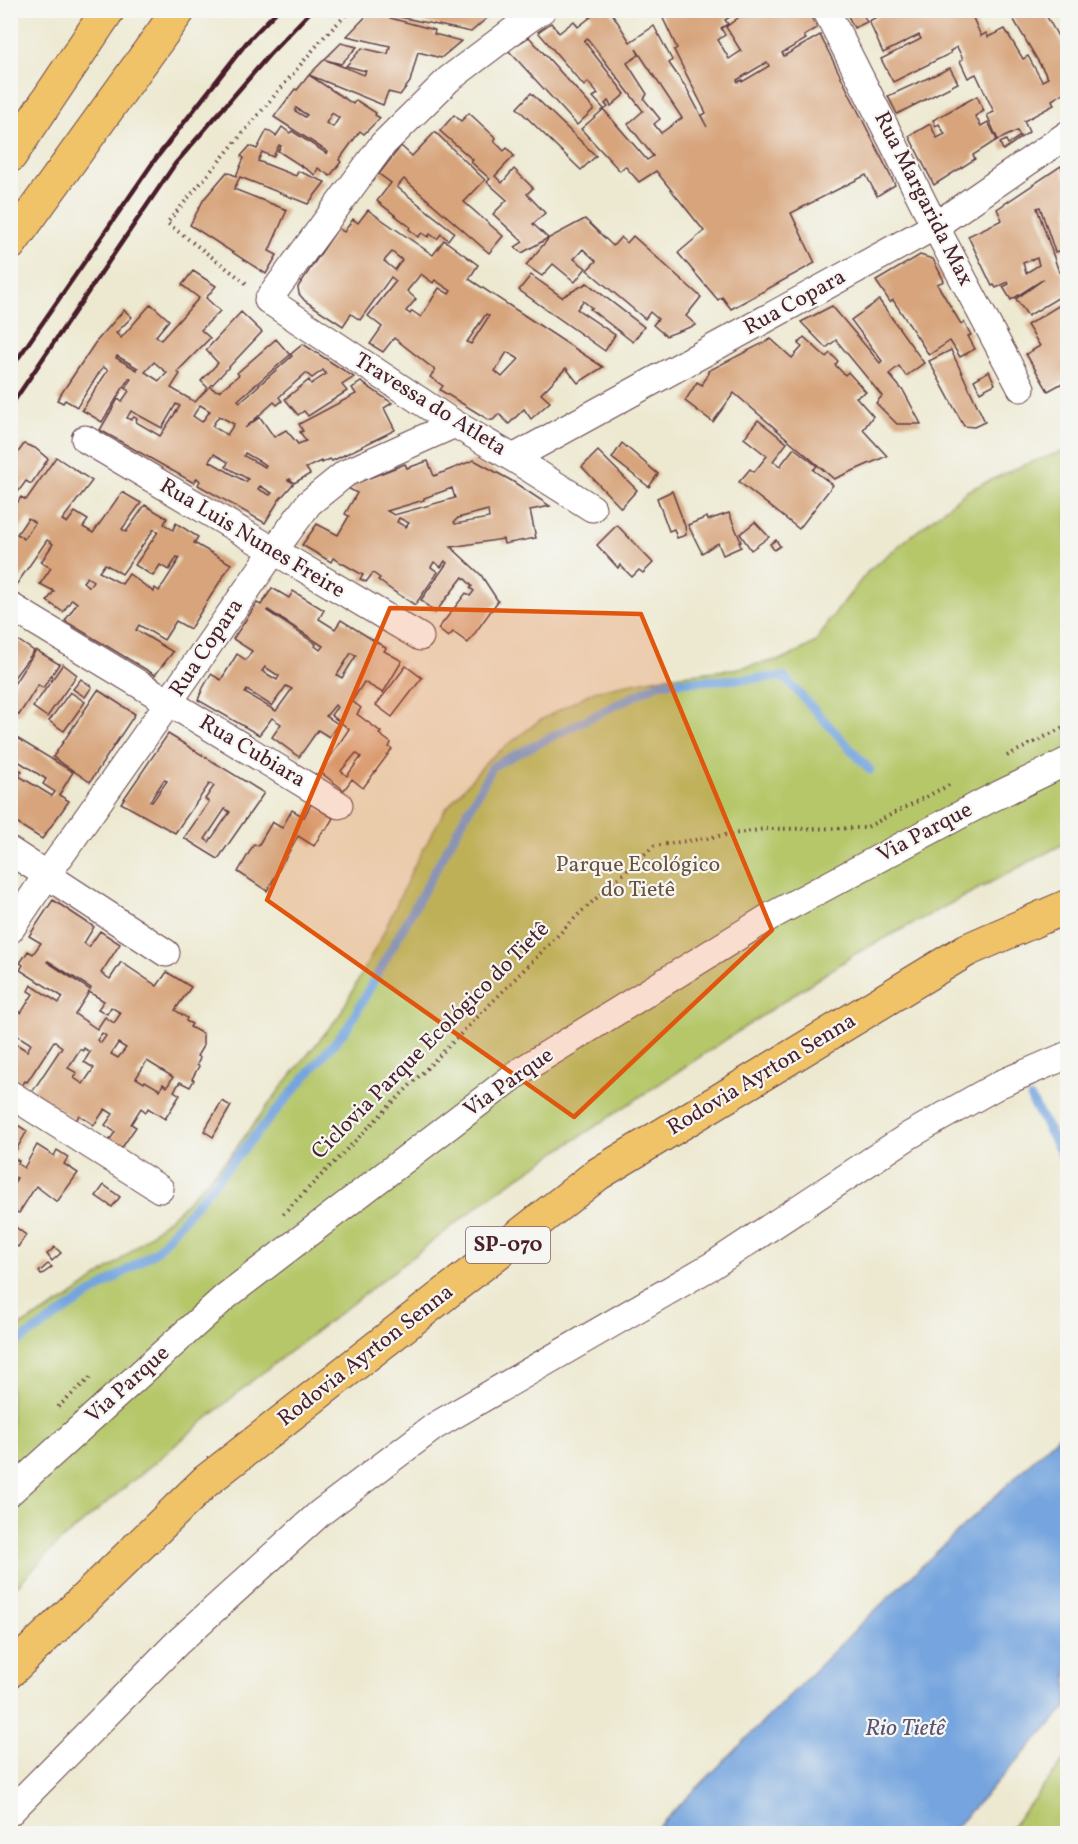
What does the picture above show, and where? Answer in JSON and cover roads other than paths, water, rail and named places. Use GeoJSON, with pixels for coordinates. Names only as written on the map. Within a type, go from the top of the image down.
{"type":"FeatureCollection","features":[{"type":"Feature","properties":{"kind":"main road"},"geometry":{"type":"LineString","coordinates":[[10,156],[108,10]]}},
{"type":"Feature","properties":{"kind":"main road"},"geometry":{"type":"LineString","coordinates":[[10,244],[179,10]]}},
{"type":"Feature","properties":{"kind":"main road","name":"Rodovia Ayrton Senna"},"geometry":{"type":"LineString","coordinates":[[10,1671],[206,1481],[598,1174],[967,950],[1068,906]]}},
{"type":"Feature","properties":{"kind":"street","name":"Travessa do Atleta"},"geometry":{"type":"LineString","coordinates":[[542,10],[449,79],[383,144],[268,300],[454,424],[592,508]]}},
{"type":"Feature","properties":{"kind":"street","name":"Rua Margarida Max"},"geometry":{"type":"LineString","coordinates":[[826,10],[935,226],[1022,388]]}},
{"type":"Feature","properties":{"kind":"street","name":"Rua Copara"},"geometry":{"type":"LineString","coordinates":[[513,458],[935,226],[1068,134]]}},
{"type":"Feature","properties":{"kind":"street","name":"Rua Copara"},"geometry":{"type":"LineString","coordinates":[[10,930],[46,875],[309,503],[346,473],[454,424]]}},
{"type":"Feature","properties":{"kind":"street","name":"Rua Luis Nunes Freire"},"geometry":{"type":"LineString","coordinates":[[85,440],[420,637]]}},
{"type":"Feature","properties":{"kind":"street","name":"Rua Cubiara"},"geometry":{"type":"LineString","coordinates":[[10,606],[339,805]]}},
{"type":"Feature","properties":{"kind":"street","name":"Via Parque"},"geometry":{"type":"LineString","coordinates":[[10,1492],[225,1297],[522,1070],[771,916],[986,801],[1068,761]]}},
{"type":"Feature","properties":{"kind":"street"},"geometry":{"type":"LineString","coordinates":[[10,851],[166,953]]}},
{"type":"Feature","properties":{"kind":"street"},"geometry":{"type":"LineString","coordinates":[[10,1812],[177,1644],[320,1513],[435,1426],[713,1265],[910,1135],[1000,1084],[1068,1055]]}},
{"type":"Feature","properties":{"kind":"street"},"geometry":{"type":"LineString","coordinates":[[10,1094],[160,1190]]}},
{"type":"Feature","properties":{"kind":"water","name":"Rio Tietê"},"geometry":{"type":"Polygon","coordinates":[[[1067,1428],[1067,1707],[950,1833],[653,1833],[865,1620],[1067,1428]]]}},
{"type":"Feature","properties":{"kind":"waterway"},"geometry":{"type":"LineString","coordinates":[[10,1347],[156,1251],[348,1027],[493,766],[660,683],[784,677],[870,770]]}},
{"type":"Feature","properties":{"kind":"waterway"},"geometry":{"type":"LineString","coordinates":[[1031,1099],[1068,1165]]}},
{"type":"Feature","properties":{"kind":"railway"},"geometry":{"type":"LineString","coordinates":[[10,370],[154,161],[247,42],[278,10]]}},
{"type":"Feature","properties":{"kind":"railway"},"geometry":{"type":"LineString","coordinates":[[10,407],[175,164],[269,55],[312,10]]}},
{"type":"Feature","properties":{"kind":"park label","name":"Parque Ecológico do Tietê"},"geometry":{"type":"Point","coordinates":[638,878]}}]}
